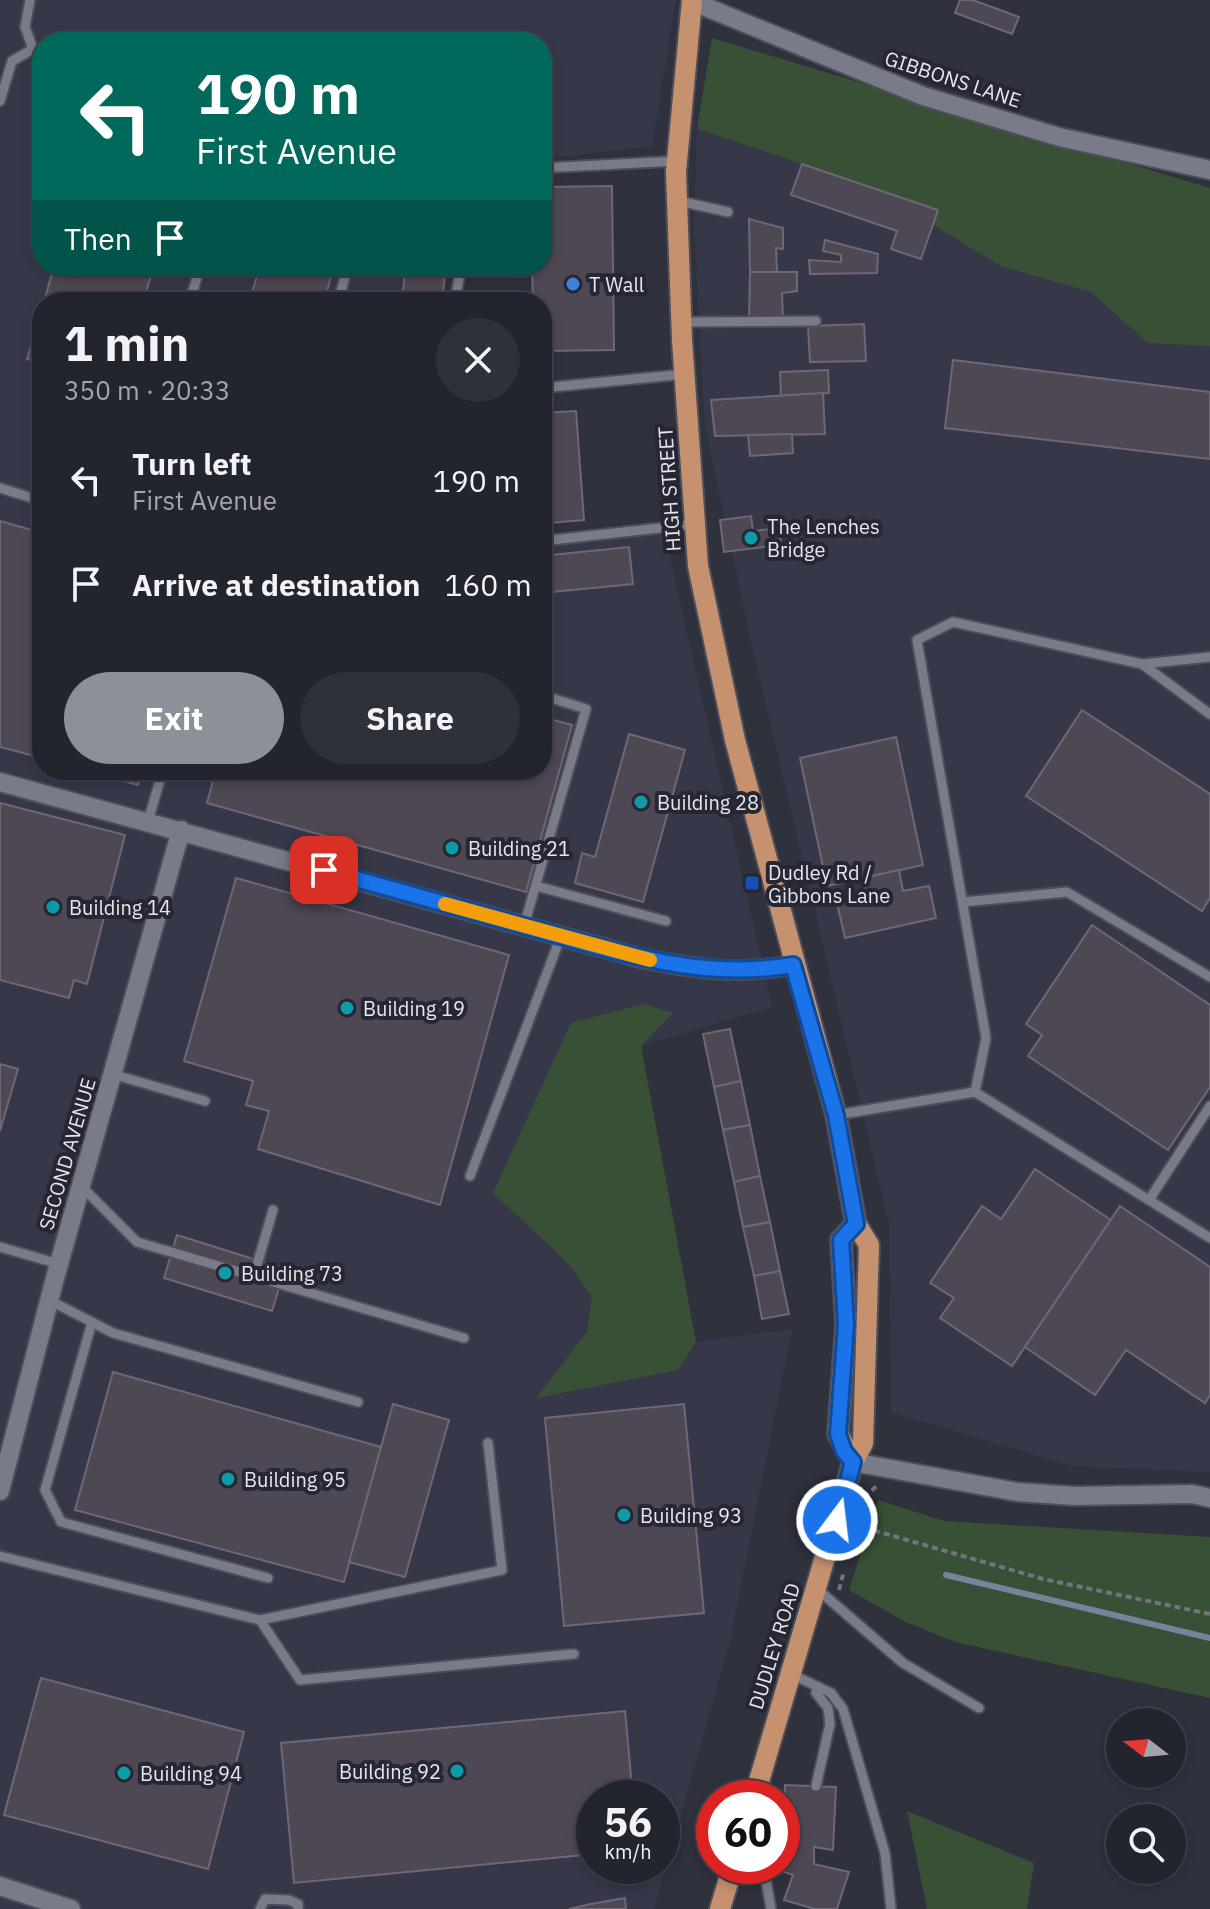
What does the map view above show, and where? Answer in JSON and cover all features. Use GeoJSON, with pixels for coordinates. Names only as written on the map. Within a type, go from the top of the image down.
{"type":"FeatureCollection","features":[{"type":"Feature","properties":{"kind":"main road","name":"HIGH STREET"},"geometry":{"type":"LineString","coordinates":[[692,0],[677,161],[682,322],[698,566],[735,740],[793,965]]}},
{"type":"Feature","properties":{"kind":"main road","name":"DUDLEY ROAD"},"geometry":{"type":"LineString","coordinates":[[759,1780],[853,1462],[863,1443],[866,1424],[869,1245],[856,1224],[836,1115],[793,965]]}},
{"type":"Feature","properties":{"kind":"main road"},"geometry":{"type":"LineString","coordinates":[[720,1909],[728,1884]]}},
{"type":"Feature","properties":{"kind":"street","name":"GIBBONS LANE"},"geometry":{"type":"LineString","coordinates":[[692,0],[923,96],[1059,137],[1208,168]]}},
{"type":"Feature","properties":{"kind":"street"},"geometry":{"type":"LineString","coordinates":[[0,782],[561,936],[701,970],[751,972],[793,965]]}},
{"type":"Feature","properties":{"kind":"street","name":"SECOND AVENUE"},"geometry":{"type":"LineString","coordinates":[[0,1491],[49,1300],[181,830]]}},
{"type":"Feature","properties":{"kind":"street"},"geometry":{"type":"LineString","coordinates":[[853,1462],[1017,1492],[1075,1496],[1192,1494],[1210,1498]]}},
{"type":"Feature","properties":{"kind":"street"},"geometry":{"type":"LineString","coordinates":[[0,1886],[71,1909]]}},
{"type":"Feature","properties":{"kind":"lane"},"geometry":{"type":"LineString","coordinates":[[30,0],[25,27],[32,39]]}},
{"type":"Feature","properties":{"kind":"lane"},"geometry":{"type":"LineString","coordinates":[[0,101],[12,61],[32,53]]}},
{"type":"Feature","properties":{"kind":"lane"},"geometry":{"type":"LineString","coordinates":[[552,167],[677,161]]}},
{"type":"Feature","properties":{"kind":"lane"},"geometry":{"type":"LineString","coordinates":[[679,201],[728,212]]}},
{"type":"Feature","properties":{"kind":"lane"},"geometry":{"type":"LineString","coordinates":[[682,322],[816,321]]}},
{"type":"Feature","properties":{"kind":"lane"},"geometry":{"type":"LineString","coordinates":[[552,387],[685,374]]}},
{"type":"Feature","properties":{"kind":"lane"},"geometry":{"type":"LineString","coordinates":[[0,488],[32,498]]}},
{"type":"Feature","properties":{"kind":"lane"},"geometry":{"type":"LineString","coordinates":[[552,540],[696,524]]}},
{"type":"Feature","properties":{"kind":"lane"},"geometry":{"type":"LineString","coordinates":[[975,1092],[986,1038],[917,640],[953,622],[1142,664],[1210,657]]}},
{"type":"Feature","properties":{"kind":"lane"},"geometry":{"type":"LineString","coordinates":[[1142,664],[1210,714]]}},
{"type":"Feature","properties":{"kind":"lane"},"geometry":{"type":"LineString","coordinates":[[524,926],[586,709],[552,698]]}},
{"type":"Feature","properties":{"kind":"lane"},"geometry":{"type":"LineString","coordinates":[[148,821],[160,780]]}},
{"type":"Feature","properties":{"kind":"lane"},"geometry":{"type":"LineString","coordinates":[[536,886],[666,921]]}},
{"type":"Feature","properties":{"kind":"lane"},"geometry":{"type":"LineString","coordinates":[[963,902],[1067,892],[1210,977]]}},
{"type":"Feature","properties":{"kind":"lane"},"geometry":{"type":"LineString","coordinates":[[470,1176],[561,936]]}},
{"type":"Feature","properties":{"kind":"lane"},"geometry":{"type":"LineString","coordinates":[[112,1074],[205,1101]]}},
{"type":"Feature","properties":{"kind":"lane"},"geometry":{"type":"LineString","coordinates":[[836,1115],[975,1092],[1210,1238]]}},
{"type":"Feature","properties":{"kind":"lane"},"geometry":{"type":"LineString","coordinates":[[1149,1200],[1210,1106]]}},
{"type":"Feature","properties":{"kind":"lane"},"geometry":{"type":"LineString","coordinates":[[81,1186],[137,1242],[464,1338]]}},
{"type":"Feature","properties":{"kind":"lane"},"geometry":{"type":"LineString","coordinates":[[254,1275],[273,1210]]}},
{"type":"Feature","properties":{"kind":"lane"},"geometry":{"type":"LineString","coordinates":[[0,1247],[59,1264]]}},
{"type":"Feature","properties":{"kind":"lane"},"geometry":{"type":"LineString","coordinates":[[49,1300],[113,1333],[358,1402]]}},
{"type":"Feature","properties":{"kind":"lane"},"geometry":{"type":"LineString","coordinates":[[92,1322],[45,1490],[61,1522],[268,1578]]}},
{"type":"Feature","properties":{"kind":"lane"},"geometry":{"type":"LineString","coordinates":[[0,1556],[260,1620],[502,1570],[488,1443]]}},
{"type":"Feature","properties":{"kind":"lane"},"geometry":{"type":"LineString","coordinates":[[816,1588],[903,1663],[979,1708]]}},
{"type":"Feature","properties":{"kind":"lane"},"geometry":{"type":"LineString","coordinates":[[260,1620],[300,1680],[574,1654]]}},
{"type":"Feature","properties":{"kind":"lane"},"geometry":{"type":"LineString","coordinates":[[791,1674],[831,1693],[843,1709],[885,1853],[891,1909]]}},
{"type":"Feature","properties":{"kind":"lane"},"geometry":{"type":"LineString","coordinates":[[816,1786],[830,1724],[828,1708],[816,1693],[818,1687]]}},
{"type":"Feature","properties":{"kind":"lane"},"geometry":{"type":"LineString","coordinates":[[769,1884],[771,1909]]}},
{"type":"Feature","properties":{"kind":"lane"},"geometry":{"type":"LineString","coordinates":[[260,1909],[265,1899],[277,1898],[298,1904],[298,1909]]}},
{"type":"Feature","properties":{"kind":"path"},"geometry":{"type":"LineString","coordinates":[[837,1520],[1043,1579],[1210,1614]]}},
{"type":"Feature","properties":{"kind":"shaded area"},"geometry":{"type":"Polygon","coordinates":[[[0,0],[676,0],[652,146],[552,158],[552,32],[32,32],[32,276],[445,276],[443,292],[32,292],[32,780],[552,780],[552,540],[664,531],[772,1007],[641,1046],[696,1342],[792,1329],[730,1642],[680,1818],[680,1780],[576,1780],[576,1884],[661,1884],[654,1909],[0,1909],[0,0]]]}},
{"type":"Feature","properties":{"kind":"shaded area"},"geometry":{"type":"Polygon","coordinates":[[[697,129],[1210,298],[1210,1472],[1072,1466],[891,1412],[889,1224],[752,646],[705,426],[694,228],[697,129]]]}},
{"type":"Feature","properties":{"kind":"green space"},"geometry":{"type":"Polygon","coordinates":[[[712,38],[1210,188],[1210,346],[1148,343],[1091,292],[1001,266],[867,185],[697,129],[712,38]]]}},
{"type":"Feature","properties":{"kind":"green space"},"geometry":{"type":"Polygon","coordinates":[[[644,1004],[673,1013],[641,1046],[696,1342],[678,1370],[536,1398],[587,1332],[592,1296],[566,1261],[493,1193],[571,1023],[644,1004]]]}},
{"type":"Feature","properties":{"kind":"green space"},"geometry":{"type":"Polygon","coordinates":[[[878,1500],[944,1521],[1210,1537],[1210,1698],[955,1642],[906,1622],[849,1590],[878,1500]]]}},
{"type":"Feature","properties":{"kind":"green space"},"geometry":{"type":"Polygon","coordinates":[[[907,1811],[1034,1863],[1027,1909],[927,1909],[907,1811]]]}},
{"type":"Feature","properties":{"kind":"building"},"geometry":{"type":"Polygon","coordinates":[[[960,0],[973,0],[1019,17],[1012,34],[955,13],[960,0]]]}},
{"type":"Feature","properties":{"kind":"building"},"geometry":{"type":"Polygon","coordinates":[[[802,164],[938,210],[921,259],[891,249],[897,231],[791,195],[802,164]]]}},
{"type":"Feature","properties":{"kind":"building","name":"T Wall"},"geometry":{"type":"Polygon","coordinates":[[[612,186],[614,350],[552,351],[552,292],[533,292],[532,276],[552,276],[552,187],[612,186]]]}},
{"type":"Feature","properties":{"kind":"building"},"geometry":{"type":"Polygon","coordinates":[[[749,219],[783,228],[783,249],[776,248],[777,272],[750,272],[749,219]]]}},
{"type":"Feature","properties":{"kind":"building"},"geometry":{"type":"Polygon","coordinates":[[[825,240],[878,254],[877,273],[810,274],[809,260],[841,262],[841,255],[823,251],[825,240]]]}},
{"type":"Feature","properties":{"kind":"building"},"geometry":{"type":"Polygon","coordinates":[[[750,272],[797,272],[797,291],[782,293],[783,318],[749,319],[750,272]]]}},
{"type":"Feature","properties":{"kind":"building"},"geometry":{"type":"Polygon","coordinates":[[[51,276],[151,276],[146,292],[47,292],[51,276]]]}},
{"type":"Feature","properties":{"kind":"building"},"geometry":{"type":"Polygon","coordinates":[[[257,276],[331,276],[327,292],[252,292],[257,276]]]}},
{"type":"Feature","properties":{"kind":"building"},"geometry":{"type":"Polygon","coordinates":[[[404,276],[445,276],[443,292],[403,292],[404,276]]]}},
{"type":"Feature","properties":{"kind":"building"},"geometry":{"type":"Polygon","coordinates":[[[864,324],[866,361],[810,362],[808,326],[864,324]]]}},
{"type":"Feature","properties":{"kind":"building"},"geometry":{"type":"Polygon","coordinates":[[[32,342],[32,360],[27,359],[32,342]]]}},
{"type":"Feature","properties":{"kind":"building"},"geometry":{"type":"Polygon","coordinates":[[[953,360],[1210,392],[1210,459],[945,428],[953,360]]]}},
{"type":"Feature","properties":{"kind":"building"},"geometry":{"type":"Polygon","coordinates":[[[828,370],[829,393],[781,396],[780,372],[828,370]]]}},
{"type":"Feature","properties":{"kind":"building"},"geometry":{"type":"Polygon","coordinates":[[[823,393],[825,434],[715,436],[711,400],[823,393]]]}},
{"type":"Feature","properties":{"kind":"building"},"geometry":{"type":"Polygon","coordinates":[[[576,411],[584,520],[552,523],[552,412],[576,411]]]}},
{"type":"Feature","properties":{"kind":"building"},"geometry":{"type":"Polygon","coordinates":[[[792,434],[793,453],[750,456],[748,435],[792,434]]]}},
{"type":"Feature","properties":{"kind":"building","name":"The Lenches Bridge"},"geometry":{"type":"Polygon","coordinates":[[[751,516],[753,531],[779,528],[781,545],[724,552],[720,520],[751,516]]]}},
{"type":"Feature","properties":{"kind":"building"},"geometry":{"type":"Polygon","coordinates":[[[0,521],[32,530],[32,755],[0,747],[0,521]]]}},
{"type":"Feature","properties":{"kind":"building"},"geometry":{"type":"Polygon","coordinates":[[[629,547],[633,584],[552,592],[552,555],[629,547]]]}},
{"type":"Feature","properties":{"kind":"building"},"geometry":{"type":"Polygon","coordinates":[[[1082,710],[1210,794],[1210,898],[1202,911],[1026,796],[1082,710]]]}},
{"type":"Feature","properties":{"kind":"building","name":"Building 21"},"geometry":{"type":"Polygon","coordinates":[[[552,720],[572,725],[526,892],[207,803],[213,780],[552,780],[552,720]]]}},
{"type":"Feature","properties":{"kind":"building","name":"Building 28"},"geometry":{"type":"Polygon","coordinates":[[[629,734],[685,750],[643,902],[575,883],[582,853],[595,857],[629,734]]]}},
{"type":"Feature","properties":{"kind":"building"},"geometry":{"type":"Polygon","coordinates":[[[896,737],[923,865],[827,886],[800,758],[896,737]]]}},
{"type":"Feature","properties":{"kind":"building"},"geometry":{"type":"Polygon","coordinates":[[[120,780],[140,780],[138,785],[120,780]]]}},
{"type":"Feature","properties":{"kind":"building","name":"Building 14"},"geometry":{"type":"Polygon","coordinates":[[[0,803],[125,835],[87,984],[74,980],[69,998],[0,980],[0,803]]]}},
{"type":"Feature","properties":{"kind":"building"},"geometry":{"type":"Polygon","coordinates":[[[899,870],[903,891],[929,886],[936,918],[845,938],[837,903],[867,896],[863,878],[899,870]]]}},
{"type":"Feature","properties":{"kind":"building","name":"Building 19"},"geometry":{"type":"Polygon","coordinates":[[[236,878],[509,955],[440,1205],[258,1149],[269,1111],[246,1105],[253,1081],[184,1061],[236,878]]]}},
{"type":"Feature","properties":{"kind":"building"},"geometry":{"type":"Polygon","coordinates":[[[1092,925],[1210,1005],[1210,1087],[1168,1150],[1028,1056],[1042,1035],[1026,1024],[1092,925]]]}},
{"type":"Feature","properties":{"kind":"building"},"geometry":{"type":"Polygon","coordinates":[[[730,1029],[741,1081],[714,1087],[703,1034],[730,1029]]]}},
{"type":"Feature","properties":{"kind":"building"},"geometry":{"type":"Polygon","coordinates":[[[0,1064],[18,1069],[0,1131],[0,1064]]]}},
{"type":"Feature","properties":{"kind":"building"},"geometry":{"type":"Polygon","coordinates":[[[741,1081],[750,1125],[723,1130],[714,1087],[741,1081]]]}},
{"type":"Feature","properties":{"kind":"building"},"geometry":{"type":"Polygon","coordinates":[[[750,1125],[760,1176],[734,1182],[723,1130],[750,1125]]]}},
{"type":"Feature","properties":{"kind":"building"},"geometry":{"type":"Polygon","coordinates":[[[1035,1169],[1111,1220],[1012,1366],[940,1318],[954,1298],[930,1283],[982,1206],[1001,1219],[1035,1169]]]}},
{"type":"Feature","properties":{"kind":"building"},"geometry":{"type":"Polygon","coordinates":[[[760,1176],[770,1222],[743,1227],[734,1182],[760,1176]]]}},
{"type":"Feature","properties":{"kind":"building"},"geometry":{"type":"Polygon","coordinates":[[[1120,1206],[1210,1267],[1210,1395],[1205,1403],[1126,1350],[1095,1395],[1025,1347],[1120,1206]]]}},
{"type":"Feature","properties":{"kind":"building"},"geometry":{"type":"Polygon","coordinates":[[[770,1222],[780,1271],[754,1276],[743,1227],[770,1222]]]}},
{"type":"Feature","properties":{"kind":"building","name":"Building 73"},"geometry":{"type":"Polygon","coordinates":[[[177,1235],[285,1269],[272,1311],[164,1278],[177,1235]]]}},
{"type":"Feature","properties":{"kind":"building"},"geometry":{"type":"Polygon","coordinates":[[[780,1271],[789,1314],[762,1319],[754,1276],[780,1271]]]}},
{"type":"Feature","properties":{"kind":"building","name":"Building 95"},"geometry":{"type":"Polygon","coordinates":[[[113,1372],[381,1447],[344,1582],[75,1510],[113,1372]]]}},
{"type":"Feature","properties":{"kind":"building"},"geometry":{"type":"Polygon","coordinates":[[[393,1404],[449,1420],[405,1577],[349,1562],[393,1404]]]}},
{"type":"Feature","properties":{"kind":"building","name":"Building 93"},"geometry":{"type":"Polygon","coordinates":[[[684,1404],[704,1613],[564,1626],[545,1418],[684,1404]]]}},
{"type":"Feature","properties":{"kind":"building","name":"Building 94"},"geometry":{"type":"Polygon","coordinates":[[[41,1678],[244,1732],[208,1869],[4,1815],[41,1678]]]}},
{"type":"Feature","properties":{"kind":"building","name":"Building 92"},"geometry":{"type":"Polygon","coordinates":[[[625,1711],[631,1780],[576,1780],[576,1856],[294,1883],[281,1743],[625,1711]]]}},
{"type":"Feature","properties":{"kind":"building"},"geometry":{"type":"Polygon","coordinates":[[[800,1786],[836,1787],[833,1850],[814,1847],[814,1864],[849,1872],[837,1909],[815,1909],[784,1900],[790,1884],[800,1884],[800,1786]]]}},
{"type":"Feature","properties":{"kind":"building"},"geometry":{"type":"Polygon","coordinates":[[[625,1898],[626,1909],[569,1909],[591,1904],[625,1898]]]}},
{"type":"Feature","properties":{"kind":"waterway"},"geometry":{"type":"LineString","coordinates":[[946,1575],[1210,1638]]}},
{"type":"Feature","properties":{"kind":"slow traffic"},"geometry":{"type":"LineString","coordinates":[[445,904],[650,960]]}},
{"type":"Feature","properties":{"kind":"place","name":"T Wall"},"geometry":{"type":"Point","coordinates":[573,284]}},
{"type":"Feature","properties":{"kind":"place","name":"The Lenches Bridge"},"geometry":{"type":"Point","coordinates":[751,538]}},
{"type":"Feature","properties":{"kind":"place","name":"Building 28"},"geometry":{"type":"Point","coordinates":[641,802]}},
{"type":"Feature","properties":{"kind":"place","name":"Building 21"},"geometry":{"type":"Point","coordinates":[452,848]}},
{"type":"Feature","properties":{"kind":"place","name":"Dudley Rd / Gibbons Lane"},"geometry":{"type":"Point","coordinates":[752,883]}},
{"type":"Feature","properties":{"kind":"place","name":"Building 14"},"geometry":{"type":"Point","coordinates":[53,907]}},
{"type":"Feature","properties":{"kind":"place","name":"Building 19"},"geometry":{"type":"Point","coordinates":[347,1008]}},
{"type":"Feature","properties":{"kind":"place","name":"Building 73"},"geometry":{"type":"Point","coordinates":[225,1273]}},
{"type":"Feature","properties":{"kind":"place","name":"Building 95"},"geometry":{"type":"Point","coordinates":[228,1479]}},
{"type":"Feature","properties":{"kind":"place","name":"Building 93"},"geometry":{"type":"Point","coordinates":[624,1515]}},
{"type":"Feature","properties":{"kind":"place","name":"Building 92"},"geometry":{"type":"Point","coordinates":[457,1771]}},
{"type":"Feature","properties":{"kind":"place","name":"Building 94"},"geometry":{"type":"Point","coordinates":[124,1773]}},
{"type":"Feature","properties":{"kind":"route"},"geometry":{"type":"LineString","coordinates":[[324,870],[640,958],[701,970],[751,972],[793,965],[836,1115],[856,1224],[841,1240],[846,1325],[838,1434],[844,1451],[853,1462],[837,1520]]}}]}
